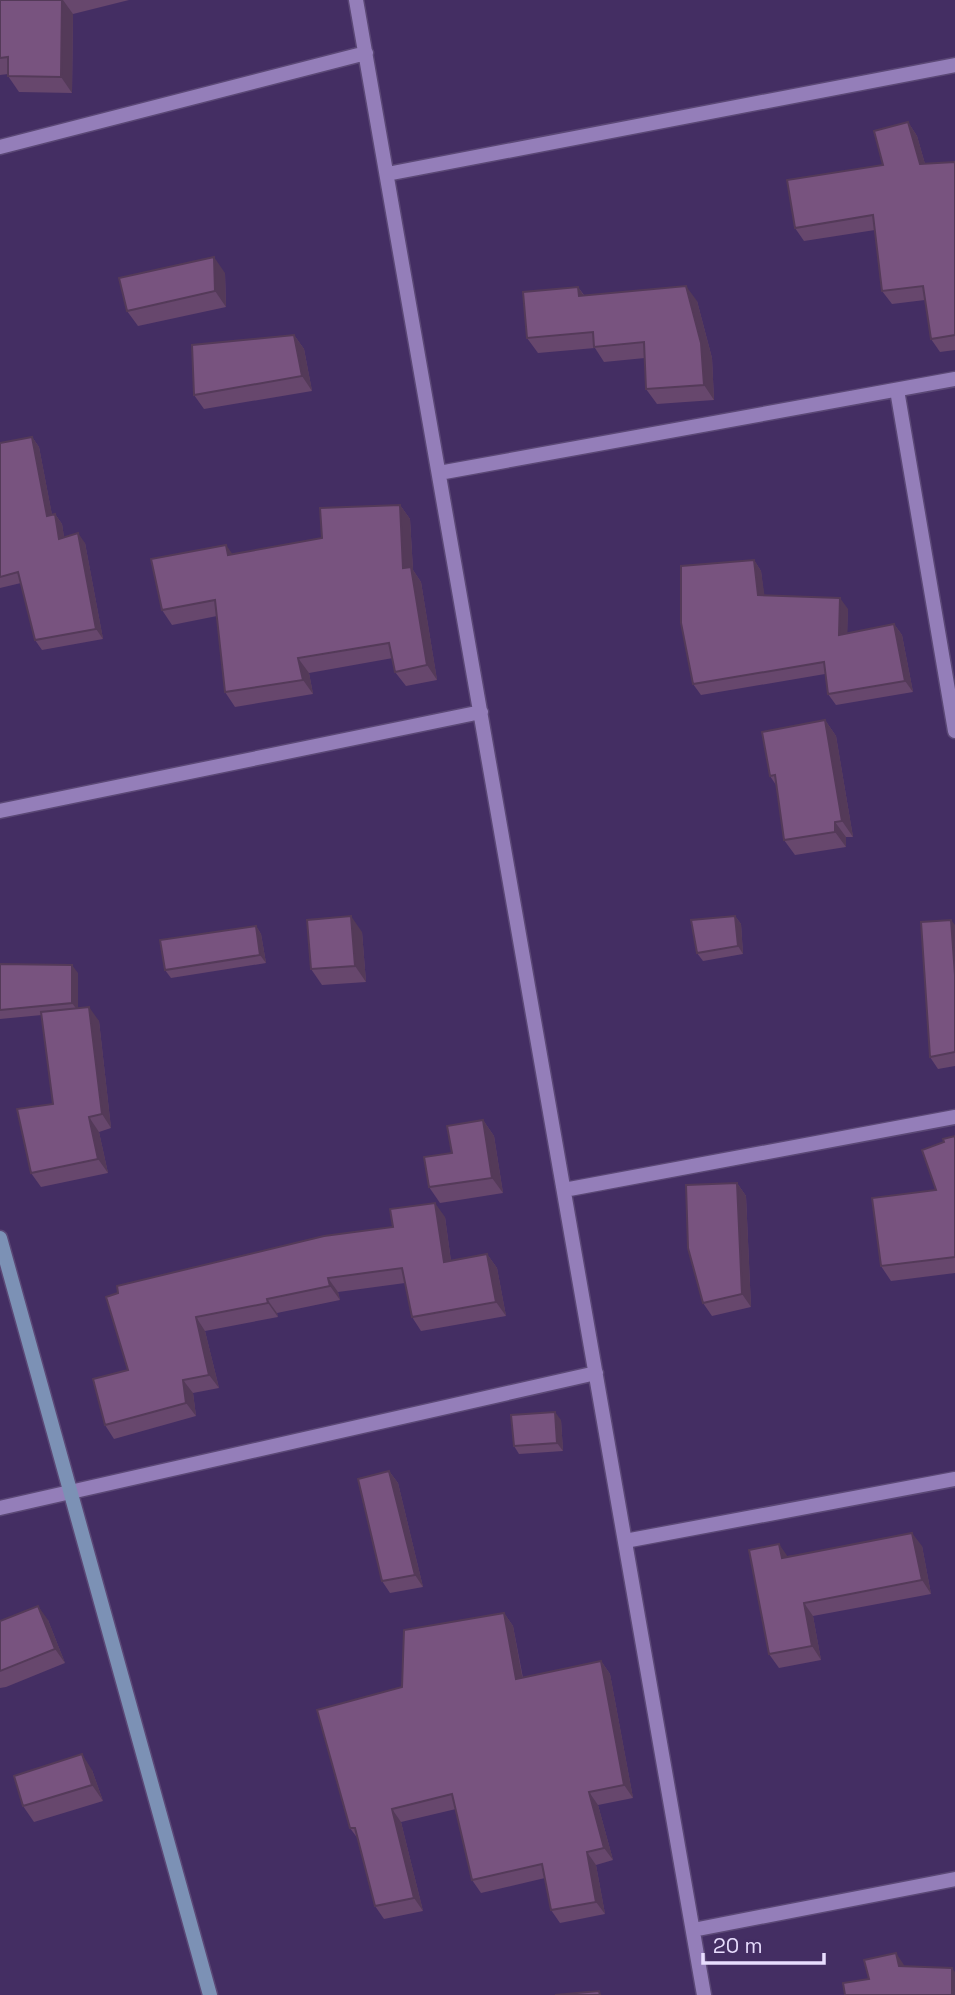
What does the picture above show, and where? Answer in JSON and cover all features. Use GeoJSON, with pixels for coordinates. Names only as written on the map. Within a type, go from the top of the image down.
{"type":"FeatureCollection","features":[{"type":"Feature","properties":{"kind":"main road"},"geometry":{"type":"LineString","coordinates":[[0,1238],[210,1995]]}},
{"type":"Feature","properties":{"kind":"street"},"geometry":{"type":"LineString","coordinates":[[356,0],[704,1995]]}},
{"type":"Feature","properties":{"kind":"street"},"geometry":{"type":"LineString","coordinates":[[0,147],[366,53]]}},
{"type":"Feature","properties":{"kind":"street"},"geometry":{"type":"LineString","coordinates":[[387,174],[955,65]]}},
{"type":"Feature","properties":{"kind":"street"},"geometry":{"type":"LineString","coordinates":[[439,472],[955,379]]}},
{"type":"Feature","properties":{"kind":"street"},"geometry":{"type":"LineString","coordinates":[[897,390],[955,731]]}},
{"type":"Feature","properties":{"kind":"street"},"geometry":{"type":"LineString","coordinates":[[0,811],[481,712]]}},
{"type":"Feature","properties":{"kind":"street"},"geometry":{"type":"LineString","coordinates":[[564,1190],[955,1116]]}},
{"type":"Feature","properties":{"kind":"street"},"geometry":{"type":"LineString","coordinates":[[0,1508],[596,1373]]}},
{"type":"Feature","properties":{"kind":"street"},"geometry":{"type":"LineString","coordinates":[[625,1541],[955,1479]]}},
{"type":"Feature","properties":{"kind":"street"},"geometry":{"type":"LineString","coordinates":[[693,1930],[955,1879]]}},
{"type":"Feature","properties":{"kind":"building"},"geometry":{"type":"Polygon","coordinates":[[[0,0],[62,0],[61,77],[8,76],[8,57],[0,58],[0,0]]]}},
{"type":"Feature","properties":{"kind":"building"},"geometry":{"type":"Polygon","coordinates":[[[908,122],[920,164],[955,162],[955,335],[931,339],[923,286],[882,291],[873,215],[795,228],[787,180],[883,165],[874,131],[908,122]]]}},
{"type":"Feature","properties":{"kind":"building"},"geometry":{"type":"Polygon","coordinates":[[[214,257],[215,291],[127,311],[119,278],[214,257]]]}},
{"type":"Feature","properties":{"kind":"building"},"geometry":{"type":"Polygon","coordinates":[[[686,286],[701,343],[704,385],[646,389],[644,342],[594,347],[593,332],[527,338],[523,292],[578,287],[579,296],[686,286]]]}},
{"type":"Feature","properties":{"kind":"building"},"geometry":{"type":"Polygon","coordinates":[[[294,335],[302,376],[194,395],[192,345],[294,335]]]}},
{"type":"Feature","properties":{"kind":"building"},"geometry":{"type":"Polygon","coordinates":[[[32,437],[47,516],[55,514],[59,539],[78,533],[96,629],[35,640],[18,572],[0,577],[0,443],[32,437]]]}},
{"type":"Feature","properties":{"kind":"building"},"geometry":{"type":"Polygon","coordinates":[[[400,505],[403,568],[411,567],[427,665],[395,672],[389,643],[298,658],[303,680],[225,692],[215,600],[162,610],[151,559],[226,545],[228,555],[322,538],[320,508],[400,505]]]}},
{"type":"Feature","properties":{"kind":"building"},"geometry":{"type":"Polygon","coordinates":[[[754,560],[758,595],[840,598],[839,635],[894,624],[905,681],[828,694],[824,662],[693,684],[681,623],[681,566],[754,560]]]}},
{"type":"Feature","properties":{"kind":"building"},"geometry":{"type":"Polygon","coordinates":[[[825,720],[842,821],[835,822],[835,832],[784,840],[775,775],[770,776],[762,732],[825,720]]]}},
{"type":"Feature","properties":{"kind":"building"},"geometry":{"type":"Polygon","coordinates":[[[351,916],[355,966],[311,969],[307,920],[351,916]]]}},
{"type":"Feature","properties":{"kind":"building"},"geometry":{"type":"Polygon","coordinates":[[[735,916],[738,946],[697,953],[691,920],[735,916]]]}},
{"type":"Feature","properties":{"kind":"building"},"geometry":{"type":"Polygon","coordinates":[[[951,920],[955,975],[955,1052],[930,1057],[921,922],[951,920]]]}},
{"type":"Feature","properties":{"kind":"building"},"geometry":{"type":"Polygon","coordinates":[[[256,926],[260,955],[165,970],[160,940],[256,926]]]}},
{"type":"Feature","properties":{"kind":"building"},"geometry":{"type":"Polygon","coordinates":[[[0,964],[72,965],[72,1003],[0,1010],[0,964]]]}},
{"type":"Feature","properties":{"kind":"building"},"geometry":{"type":"Polygon","coordinates":[[[89,1007],[102,1114],[89,1117],[98,1159],[31,1173],[17,1109],[53,1104],[41,1012],[89,1007]]]}},
{"type":"Feature","properties":{"kind":"building"},"geometry":{"type":"Polygon","coordinates":[[[483,1120],[492,1178],[429,1187],[424,1157],[452,1153],[447,1126],[483,1120]]]}},
{"type":"Feature","properties":{"kind":"building"},"geometry":{"type":"Polygon","coordinates":[[[955,1136],[955,1257],[881,1266],[872,1198],[936,1190],[922,1150],[955,1136]]]}},
{"type":"Feature","properties":{"kind":"building"},"geometry":{"type":"Polygon","coordinates":[[[737,1183],[742,1294],[703,1303],[688,1248],[686,1185],[737,1183]]]}},
{"type":"Feature","properties":{"kind":"building"},"geometry":{"type":"Polygon","coordinates":[[[435,1203],[444,1262],[487,1254],[496,1302],[412,1317],[402,1268],[328,1278],[330,1286],[267,1299],[268,1303],[196,1317],[209,1375],[183,1380],[186,1403],[105,1425],[93,1379],[128,1370],[106,1297],[118,1293],[117,1286],[324,1236],[393,1227],[390,1209],[435,1203]]]}},
{"type":"Feature","properties":{"kind":"building"},"geometry":{"type":"Polygon","coordinates":[[[555,1412],[557,1443],[514,1446],[511,1415],[555,1412]]]}},
{"type":"Feature","properties":{"kind":"building"},"geometry":{"type":"Polygon","coordinates":[[[389,1471],[415,1575],[382,1581],[358,1479],[389,1471]]]}},
{"type":"Feature","properties":{"kind":"building"},"geometry":{"type":"Polygon","coordinates":[[[912,1533],[922,1580],[804,1603],[812,1646],[769,1654],[749,1550],[779,1544],[782,1558],[912,1533]]]}},
{"type":"Feature","properties":{"kind":"building"},"geometry":{"type":"Polygon","coordinates":[[[38,1606],[55,1649],[0,1671],[0,1621],[38,1606]]]}},
{"type":"Feature","properties":{"kind":"building"},"geometry":{"type":"Polygon","coordinates":[[[504,1613],[516,1679],[601,1661],[624,1785],[589,1792],[604,1848],[587,1852],[596,1902],[551,1910],[542,1864],[472,1880],[452,1794],[392,1809],[414,1898],[375,1906],[355,1828],[350,1828],[317,1710],[402,1687],[404,1630],[504,1613]]]}},
{"type":"Feature","properties":{"kind":"building"},"geometry":{"type":"Polygon","coordinates":[[[82,1754],[92,1785],[23,1806],[14,1776],[82,1754]]]}},
{"type":"Feature","properties":{"kind":"building"},"geometry":{"type":"Polygon","coordinates":[[[896,1953],[899,1966],[952,1968],[952,1995],[845,1995],[843,1983],[869,1979],[864,1960],[896,1953]]]}},
{"type":"Feature","properties":{"kind":"building"},"geometry":{"type":"Polygon","coordinates":[[[599,1991],[600,1995],[555,1995],[599,1991]]]}}]}
